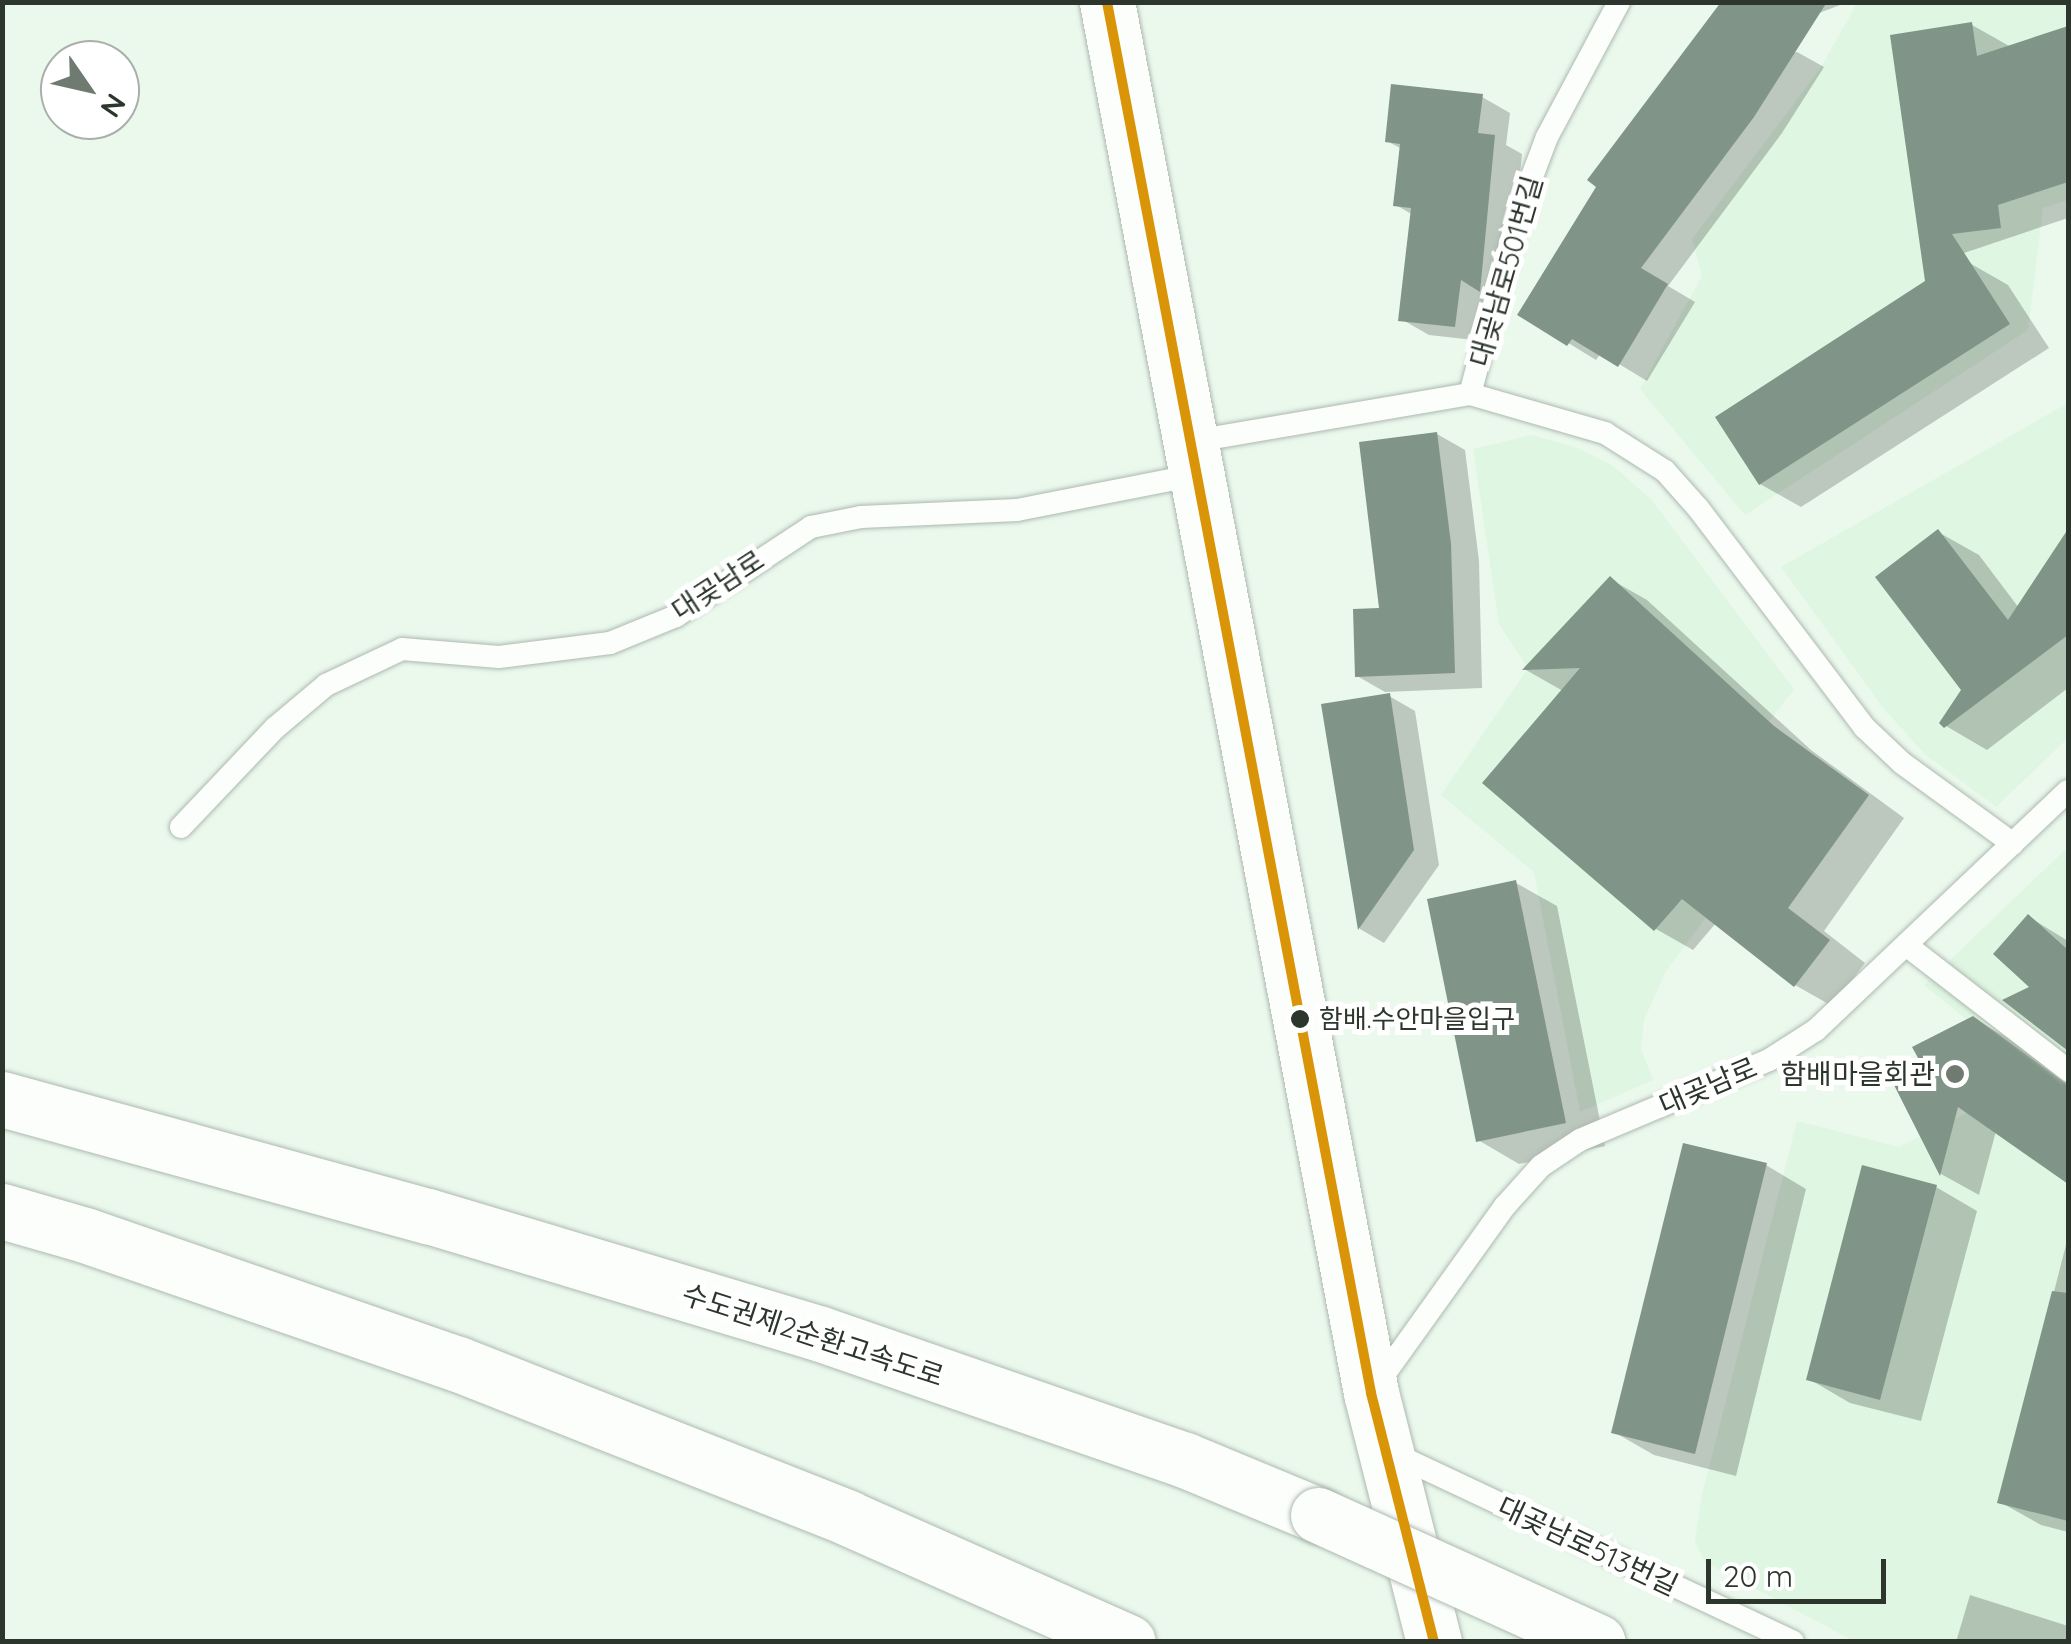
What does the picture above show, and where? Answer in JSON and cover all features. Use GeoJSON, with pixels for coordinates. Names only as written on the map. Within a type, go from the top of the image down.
{"type":"FeatureCollection","features":[{"type":"Feature","properties":{"kind":"main road"},"geometry":{"type":"LineString","coordinates":[[1106,2],[1370,1393],[1434,1642]]}},
{"type":"Feature","properties":{"kind":"main road","name":"수도권제2순환고속도로"},"geometry":{"type":"LineString","coordinates":[[2,1099],[409,1211],[821,1334],[1186,1460],[1318,1515],[1598,1642]]}},
{"type":"Feature","properties":{"kind":"main road"},"geometry":{"type":"LineString","coordinates":[[2,1212],[85,1235],[458,1364],[848,1518],[1128,1642]]}},
{"type":"Feature","properties":{"kind":"lane","name":"대곶남로501번길"},"geometry":{"type":"LineString","coordinates":[[1193,459],[1470,394],[1519,211],[1540,155],[1620,2]]}},
{"type":"Feature","properties":{"kind":"lane"},"geometry":{"type":"LineString","coordinates":[[1470,394],[1605,433],[1665,471],[1698,508],[1864,727],[1902,763],[2013,844]]}},
{"type":"Feature","properties":{"kind":"lane","name":"대곶남로"},"geometry":{"type":"LineString","coordinates":[[181,827],[276,728],[326,684],[402,650],[499,657],[610,643],[676,616],[811,527],[861,517],[1017,510],[1193,459]]}},
{"type":"Feature","properties":{"kind":"lane","name":"대곶남로"},"geometry":{"type":"LineString","coordinates":[[1370,1393],[1505,1206],[1541,1166],[1580,1140],[1770,1060],[1816,1030],[2068,791]]}},
{"type":"Feature","properties":{"kind":"lane"},"geometry":{"type":"LineString","coordinates":[[1906,945],[2068,1070]]}},
{"type":"Feature","properties":{"kind":"lane","name":"대곶남로513번길"},"geometry":{"type":"LineString","coordinates":[[1384,1450],[1793,1642]]}},
{"type":"Feature","properties":{"kind":"shaded area"},"geometry":{"type":"Polygon","coordinates":[[[1857,3],[2068,3],[2068,200],[2043,208],[2028,330],[1745,515],[1640,389],[1702,276],[1692,239],[1820,69],[1857,3]]]}},
{"type":"Feature","properties":{"kind":"shaded area"},"geometry":{"type":"Polygon","coordinates":[[[2068,403],[2068,738],[1996,807],[1926,755],[1884,709],[1781,567],[2068,403]]]}},
{"type":"Feature","properties":{"kind":"shaded area"},"geometry":{"type":"Polygon","coordinates":[[[1531,435],[1575,447],[1613,466],[1651,499],[1794,689],[1699,812],[1748,861],[1666,971],[1644,1020],[1641,1049],[1653,1080],[1580,1112],[1534,872],[1441,795],[1528,668],[1499,624],[1473,449],[1531,435]]]}},
{"type":"Feature","properties":{"kind":"shaded area"},"geometry":{"type":"Polygon","coordinates":[[[2068,847],[2068,1641],[1854,1641],[1705,1562],[1695,1542],[1701,1499],[1797,1121],[1899,1147],[2038,1077],[1924,985],[2068,847]]]}},
{"type":"Feature","properties":{"kind":"building"},"geometry":{"type":"Polygon","coordinates":[[[1721,2],[1827,2],[1754,117],[1641,268],[1668,284],[1618,367],[1572,339],[1567,346],[1517,315],[1596,187],[1587,180],[1721,2]]]}},
{"type":"Feature","properties":{"kind":"building"},"geometry":{"type":"Polygon","coordinates":[[[1972,22],[1977,56],[2068,26],[2068,182],[1998,205],[2001,228],[1952,234],[2010,324],[1759,485],[1715,417],[1925,281],[1890,35],[1972,22]]]}},
{"type":"Feature","properties":{"kind":"building"},"geometry":{"type":"Polygon","coordinates":[[[1391,84],[1483,94],[1478,133],[1495,135],[1480,292],[1461,280],[1455,327],[1398,321],[1411,208],[1393,206],[1400,144],[1385,142],[1391,84]]]}},
{"type":"Feature","properties":{"kind":"building"},"geometry":{"type":"Polygon","coordinates":[[[1437,432],[1451,544],[1455,673],[1355,677],[1353,609],[1379,608],[1359,442],[1437,432]]]}},
{"type":"Feature","properties":{"kind":"building"},"geometry":{"type":"Polygon","coordinates":[[[1938,529],[2008,620],[2068,529],[2068,635],[1944,728],[1939,723],[1961,690],[1875,577],[1938,529]]]}},
{"type":"Feature","properties":{"kind":"building"},"geometry":{"type":"Polygon","coordinates":[[[1610,576],[1774,726],[1869,795],[1788,908],[1830,940],[1794,987],[1682,899],[1654,931],[1482,783],[1580,668],[1522,670],[1610,576]]]}},
{"type":"Feature","properties":{"kind":"building"},"geometry":{"type":"Polygon","coordinates":[[[1390,693],[1414,850],[1358,930],[1321,704],[1390,693]]]}},
{"type":"Feature","properties":{"kind":"building"},"geometry":{"type":"Polygon","coordinates":[[[1516,880],[1566,1123],[1476,1142],[1427,899],[1516,880]]]}},
{"type":"Feature","properties":{"kind":"building"},"geometry":{"type":"Polygon","coordinates":[[[2028,914],[2068,950],[2068,1051],[2002,1000],[2029,987],[1993,954],[2028,914]]]}},
{"type":"Feature","properties":{"kind":"building"},"geometry":{"type":"Polygon","coordinates":[[[1973,1016],[2068,1085],[2068,1184],[1958,1107],[1940,1176],[1893,1083],[1923,1067],[1912,1047],[1973,1016]]]}},
{"type":"Feature","properties":{"kind":"building"},"geometry":{"type":"Polygon","coordinates":[[[1683,1143],[1767,1163],[1695,1454],[1611,1433],[1683,1143]]]}},
{"type":"Feature","properties":{"kind":"building"},"geometry":{"type":"Polygon","coordinates":[[[1862,1165],[1937,1185],[1880,1400],[1806,1380],[1862,1165]]]}},
{"type":"Feature","properties":{"kind":"building"},"geometry":{"type":"Polygon","coordinates":[[[2052,1291],[2068,1293],[2068,1521],[1997,1503],[2052,1291]]]}},
{"type":"Feature","properties":{"kind":"transit line"},"geometry":{"type":"LineString","coordinates":[[1107,2],[1371,1393],[1434,1642]]}},
{"type":"Feature","properties":{"kind":"place","name":"함배.수안마을입구"},"geometry":{"type":"Point","coordinates":[1300,1019]}},
{"type":"Feature","properties":{"kind":"place","name":"함배마을회관"},"geometry":{"type":"Point","coordinates":[1955,1074]}}]}
